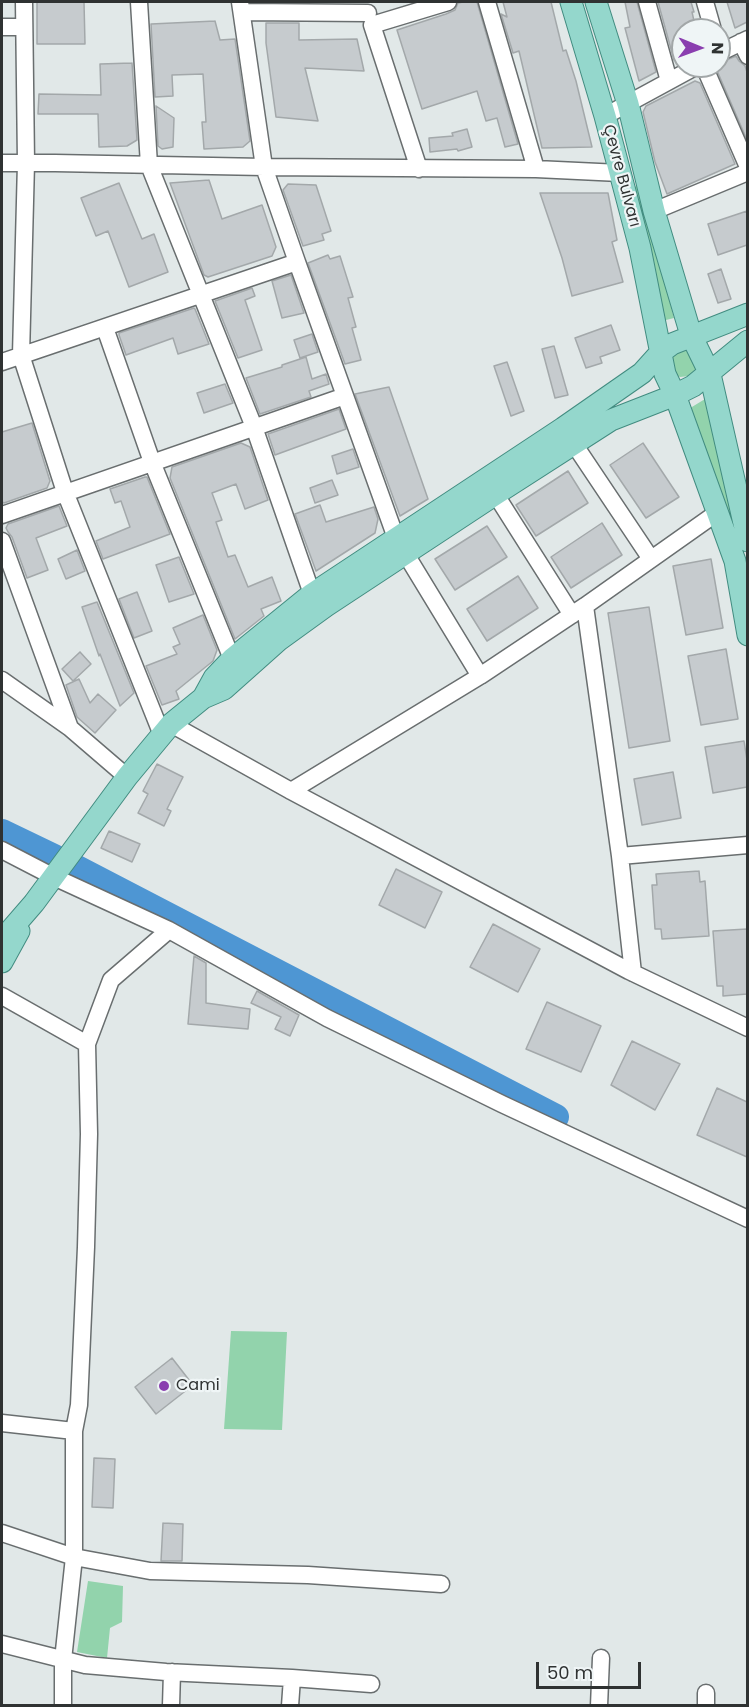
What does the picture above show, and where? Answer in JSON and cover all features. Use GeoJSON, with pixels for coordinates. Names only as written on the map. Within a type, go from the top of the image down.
{"type":"FeatureCollection","features":[{"type":"Feature","properties":{"kind":"main road","name":"Çevre Bulvarı"},"geometry":{"type":"LineString","coordinates":[[571,2],[605,116],[640,248],[665,374],[675,395],[735,561],[747,635]]}},
{"type":"Feature","properties":{"kind":"main road","name":"Çevre Bulvarı"},"geometry":{"type":"LineString","coordinates":[[596,2],[628,104],[654,212],[691,335],[710,374],[747,539]]}},
{"type":"Feature","properties":{"kind":"main road"},"geometry":{"type":"LineString","coordinates":[[203,698],[214,678],[232,659],[312,594],[400,546],[568,436],[642,373],[660,353],[672,344],[747,314]]}},
{"type":"Feature","properties":{"kind":"main road"},"geometry":{"type":"LineString","coordinates":[[568,436],[693,386],[747,341]]}},
{"type":"Feature","properties":{"kind":"main road"},"geometry":{"type":"LineString","coordinates":[[2,940],[34,903],[166,729],[203,698],[224,689],[279,640],[326,606],[400,546]]}},
{"type":"Feature","properties":{"kind":"main road"},"geometry":{"type":"LineString","coordinates":[[2,962],[34,903]]}},
{"type":"Feature","properties":{"kind":"street"},"geometry":{"type":"LineString","coordinates":[[24,2],[26,163],[21,355],[65,492],[166,729],[291,791],[633,973],[747,1028]]}},
{"type":"Feature","properties":{"kind":"street"},"geometry":{"type":"LineString","coordinates":[[139,2],[149,165],[254,427],[312,594]]}},
{"type":"Feature","properties":{"kind":"street"},"geometry":{"type":"LineString","coordinates":[[447,2],[368,13],[241,7],[264,167],[297,262],[400,546],[480,676]]}},
{"type":"Feature","properties":{"kind":"street"},"geometry":{"type":"LineString","coordinates":[[487,2],[536,169]]}},
{"type":"Feature","properties":{"kind":"street"},"geometry":{"type":"LineString","coordinates":[[647,2],[669,81]]}},
{"type":"Feature","properties":{"kind":"street"},"geometry":{"type":"LineString","coordinates":[[705,2],[710,18]]}},
{"type":"Feature","properties":{"kind":"street"},"geometry":{"type":"LineString","coordinates":[[368,13],[419,169]]}},
{"type":"Feature","properties":{"kind":"street"},"geometry":{"type":"LineString","coordinates":[[2,27],[24,27]]}},
{"type":"Feature","properties":{"kind":"street"},"geometry":{"type":"LineString","coordinates":[[605,116],[675,78]]}},
{"type":"Feature","properties":{"kind":"street"},"geometry":{"type":"LineString","coordinates":[[709,78],[747,168]]}},
{"type":"Feature","properties":{"kind":"street"},"geometry":{"type":"LineString","coordinates":[[2,163],[620,172]]}},
{"type":"Feature","properties":{"kind":"street"},"geometry":{"type":"LineString","coordinates":[[654,212],[747,172]]}},
{"type":"Feature","properties":{"kind":"street"},"geometry":{"type":"LineString","coordinates":[[2,362],[297,262]]}},
{"type":"Feature","properties":{"kind":"street"},"geometry":{"type":"LineString","coordinates":[[105,328],[152,462],[232,659]]}},
{"type":"Feature","properties":{"kind":"street"},"geometry":{"type":"LineString","coordinates":[[2,515],[345,396]]}},
{"type":"Feature","properties":{"kind":"street"},"geometry":{"type":"LineString","coordinates":[[568,436],[651,559]]}},
{"type":"Feature","properties":{"kind":"street"},"geometry":{"type":"LineString","coordinates":[[491,486],[578,610],[620,856],[633,973]]}},
{"type":"Feature","properties":{"kind":"street"},"geometry":{"type":"LineString","coordinates":[[291,791],[480,676],[718,512]]}},
{"type":"Feature","properties":{"kind":"street"},"geometry":{"type":"LineString","coordinates":[[2,540],[70,728]]}},
{"type":"Feature","properties":{"kind":"street"},"geometry":{"type":"LineString","coordinates":[[2,680],[70,728],[128,777]]}},
{"type":"Feature","properties":{"kind":"street"},"geometry":{"type":"LineString","coordinates":[[620,856],[747,845]]}},
{"type":"Feature","properties":{"kind":"street"},"geometry":{"type":"LineString","coordinates":[[2,850],[54,877],[169,930],[327,1018],[747,1220]]}},
{"type":"Feature","properties":{"kind":"street"},"geometry":{"type":"LineString","coordinates":[[63,1706],[63,1660],[74,1557],[74,1431],[79,1405],[86,1247],[89,1134],[87,1044],[111,980],[169,930]]}},
{"type":"Feature","properties":{"kind":"street"},"geometry":{"type":"LineString","coordinates":[[2,996],[87,1044]]}},
{"type":"Feature","properties":{"kind":"street"},"geometry":{"type":"LineString","coordinates":[[2,1423],[74,1431]]}},
{"type":"Feature","properties":{"kind":"street"},"geometry":{"type":"LineString","coordinates":[[2,1533],[74,1557],[150,1571],[308,1575],[441,1584]]}},
{"type":"Feature","properties":{"kind":"street"},"geometry":{"type":"LineString","coordinates":[[2,1644],[86,1665],[371,1684]]}},
{"type":"Feature","properties":{"kind":"street"},"geometry":{"type":"LineString","coordinates":[[599,1706],[601,1658]]}},
{"type":"Feature","properties":{"kind":"street"},"geometry":{"type":"LineString","coordinates":[[171,1706],[172,1672]]}},
{"type":"Feature","properties":{"kind":"street"},"geometry":{"type":"LineString","coordinates":[[290,1706],[292,1678]]}},
{"type":"Feature","properties":{"kind":"green space"},"geometry":{"type":"Polygon","coordinates":[[[639,186],[674,318],[662,321],[633,187],[639,186]]]}},
{"type":"Feature","properties":{"kind":"green space"},"geometry":{"type":"Polygon","coordinates":[[[681,350],[689,351],[697,366],[689,376],[676,375],[671,358],[681,350]]]}},
{"type":"Feature","properties":{"kind":"green space"},"geometry":{"type":"Polygon","coordinates":[[[705,399],[736,527],[730,528],[687,410],[705,399]]]}},
{"type":"Feature","properties":{"kind":"green space"},"geometry":{"type":"Polygon","coordinates":[[[231,1331],[287,1332],[282,1430],[224,1429],[231,1331]]]}},
{"type":"Feature","properties":{"kind":"green space"},"geometry":{"type":"Polygon","coordinates":[[[88,1581],[123,1586],[122,1622],[110,1628],[107,1658],[77,1652],[88,1581]]]}},
{"type":"Feature","properties":{"kind":"building"},"geometry":{"type":"Polygon","coordinates":[[[37,2],[84,2],[85,44],[37,44],[37,2]]]}},
{"type":"Feature","properties":{"kind":"building"},"geometry":{"type":"Polygon","coordinates":[[[477,2],[518,144],[505,147],[497,118],[486,121],[477,91],[422,109],[397,30],[446,14],[455,10],[458,3],[477,2]]]}},
{"type":"Feature","properties":{"kind":"building"},"geometry":{"type":"Polygon","coordinates":[[[503,2],[551,2],[563,51],[566,50],[576,81],[592,147],[542,148],[519,51],[513,53],[501,14],[507,17],[503,2]]]}},
{"type":"Feature","properties":{"kind":"building"},"geometry":{"type":"Polygon","coordinates":[[[625,2],[637,2],[656,72],[639,81],[625,28],[630,27],[625,2]]]}},
{"type":"Feature","properties":{"kind":"building"},"geometry":{"type":"Polygon","coordinates":[[[658,2],[691,2],[693,18],[671,18],[671,49],[658,2]]]}},
{"type":"Feature","properties":{"kind":"building"},"geometry":{"type":"Polygon","coordinates":[[[727,2],[747,2],[747,22],[735,28],[727,2]]]}},
{"type":"Feature","properties":{"kind":"building"},"geometry":{"type":"Polygon","coordinates":[[[215,21],[220,40],[235,39],[250,141],[243,147],[204,149],[202,122],[206,122],[203,74],[172,75],[173,96],[155,97],[151,24],[215,21]]]}},
{"type":"Feature","properties":{"kind":"building"},"geometry":{"type":"Polygon","coordinates":[[[266,23],[299,23],[299,40],[357,39],[364,71],[305,68],[318,121],[276,117],[266,43],[266,23]]]}},
{"type":"Feature","properties":{"kind":"building"},"geometry":{"type":"Polygon","coordinates":[[[736,56],[747,72],[747,140],[720,78],[731,78],[731,58],[736,56]]]}},
{"type":"Feature","properties":{"kind":"building"},"geometry":{"type":"Polygon","coordinates":[[[132,63],[137,140],[127,146],[99,147],[98,114],[38,114],[39,94],[101,95],[100,64],[132,63]]]}},
{"type":"Feature","properties":{"kind":"building"},"geometry":{"type":"Polygon","coordinates":[[[695,81],[700,83],[735,164],[667,194],[655,162],[643,112],[646,106],[695,81]]]}},
{"type":"Feature","properties":{"kind":"building"},"geometry":{"type":"Polygon","coordinates":[[[156,106],[174,118],[173,147],[162,149],[158,146],[156,106]]]}},
{"type":"Feature","properties":{"kind":"building"},"geometry":{"type":"Polygon","coordinates":[[[467,129],[472,147],[458,151],[457,149],[430,152],[429,138],[453,136],[452,133],[467,129]]]}},
{"type":"Feature","properties":{"kind":"building"},"geometry":{"type":"Polygon","coordinates":[[[209,180],[222,219],[262,205],[276,247],[272,256],[208,277],[204,275],[170,183],[209,180]]]}},
{"type":"Feature","properties":{"kind":"building"},"geometry":{"type":"Polygon","coordinates":[[[119,183],[142,239],[154,234],[168,272],[129,287],[108,231],[96,236],[81,198],[119,183]]]}},
{"type":"Feature","properties":{"kind":"building"},"geometry":{"type":"Polygon","coordinates":[[[288,184],[316,185],[331,231],[322,234],[324,240],[303,246],[283,190],[288,184]]]}},
{"type":"Feature","properties":{"kind":"building"},"geometry":{"type":"Polygon","coordinates":[[[540,193],[608,193],[617,240],[612,242],[623,282],[572,296],[540,193]]]}},
{"type":"Feature","properties":{"kind":"building"},"geometry":{"type":"Polygon","coordinates":[[[747,211],[747,245],[718,255],[708,224],[747,211]]]}},
{"type":"Feature","properties":{"kind":"building"},"geometry":{"type":"Polygon","coordinates":[[[328,255],[330,259],[340,256],[353,297],[348,298],[356,327],[352,328],[361,360],[345,364],[308,263],[328,255]]]}},
{"type":"Feature","properties":{"kind":"building"},"geometry":{"type":"Polygon","coordinates":[[[721,269],[731,299],[718,303],[708,274],[721,269]]]}},
{"type":"Feature","properties":{"kind":"building"},"geometry":{"type":"Polygon","coordinates":[[[291,275],[304,313],[282,318],[272,281],[291,275]]]}},
{"type":"Feature","properties":{"kind":"building"},"geometry":{"type":"Polygon","coordinates":[[[252,288],[255,296],[245,300],[262,350],[238,358],[215,301],[252,288]]]}},
{"type":"Feature","properties":{"kind":"building"},"geometry":{"type":"Polygon","coordinates":[[[194,308],[209,344],[178,354],[173,338],[126,355],[119,333],[194,308]]]}},
{"type":"Feature","properties":{"kind":"building"},"geometry":{"type":"Polygon","coordinates":[[[611,325],[620,350],[600,357],[602,363],[586,368],[575,338],[611,325]]]}},
{"type":"Feature","properties":{"kind":"building"},"geometry":{"type":"Polygon","coordinates":[[[312,334],[318,352],[300,358],[294,340],[312,334]]]}},
{"type":"Feature","properties":{"kind":"building"},"geometry":{"type":"Polygon","coordinates":[[[554,346],[568,395],[555,398],[542,349],[554,346]]]}},
{"type":"Feature","properties":{"kind":"building"},"geometry":{"type":"Polygon","coordinates":[[[306,357],[312,379],[326,374],[329,384],[309,391],[311,397],[260,414],[246,378],[306,357]]]}},
{"type":"Feature","properties":{"kind":"building"},"geometry":{"type":"Polygon","coordinates":[[[507,362],[524,411],[511,416],[494,366],[507,362]]]}},
{"type":"Feature","properties":{"kind":"building"},"geometry":{"type":"Polygon","coordinates":[[[225,384],[233,403],[204,413],[197,393],[225,384]]]}},
{"type":"Feature","properties":{"kind":"building"},"geometry":{"type":"Polygon","coordinates":[[[389,387],[428,499],[400,516],[355,394],[389,387]]]}},
{"type":"Feature","properties":{"kind":"building"},"geometry":{"type":"Polygon","coordinates":[[[339,409],[346,429],[275,455],[268,434],[339,409]]]}},
{"type":"Feature","properties":{"kind":"building"},"geometry":{"type":"Polygon","coordinates":[[[32,423],[50,481],[47,488],[4,503],[2,502],[2,432],[32,423]]]}},
{"type":"Feature","properties":{"kind":"building"},"geometry":{"type":"Polygon","coordinates":[[[241,443],[250,447],[268,500],[245,509],[236,484],[212,493],[222,520],[216,522],[228,557],[235,555],[248,587],[272,577],[281,601],[261,609],[264,616],[235,639],[170,478],[172,467],[241,443]]]}},
{"type":"Feature","properties":{"kind":"building"},"geometry":{"type":"Polygon","coordinates":[[[643,443],[679,497],[646,518],[610,465],[643,443]]]}},
{"type":"Feature","properties":{"kind":"building"},"geometry":{"type":"Polygon","coordinates":[[[353,449],[359,467],[337,474],[332,456],[353,449]]]}},
{"type":"Feature","properties":{"kind":"building"},"geometry":{"type":"Polygon","coordinates":[[[568,471],[588,503],[536,536],[516,505],[568,471]]]}},
{"type":"Feature","properties":{"kind":"building"},"geometry":{"type":"Polygon","coordinates":[[[147,477],[170,534],[103,559],[96,541],[130,527],[121,501],[115,503],[110,489],[147,477]]]}},
{"type":"Feature","properties":{"kind":"building"},"geometry":{"type":"Polygon","coordinates":[[[332,480],[338,495],[315,503],[310,488],[332,480]]]}},
{"type":"Feature","properties":{"kind":"building"},"geometry":{"type":"Polygon","coordinates":[[[320,505],[326,522],[374,507],[378,519],[375,533],[316,571],[295,514],[320,505]]]}},
{"type":"Feature","properties":{"kind":"building"},"geometry":{"type":"Polygon","coordinates":[[[59,506],[67,526],[36,538],[48,570],[27,578],[12,537],[6,528],[8,524],[59,506]]]}},
{"type":"Feature","properties":{"kind":"building"},"geometry":{"type":"Polygon","coordinates":[[[602,523],[622,555],[571,588],[551,557],[602,523]]]}},
{"type":"Feature","properties":{"kind":"building"},"geometry":{"type":"Polygon","coordinates":[[[487,526],[507,557],[455,590],[435,559],[487,526]]]}},
{"type":"Feature","properties":{"kind":"building"},"geometry":{"type":"Polygon","coordinates":[[[77,550],[85,571],[66,579],[58,559],[77,550]]]}},
{"type":"Feature","properties":{"kind":"building"},"geometry":{"type":"Polygon","coordinates":[[[179,557],[194,594],[169,602],[156,565],[179,557]]]}},
{"type":"Feature","properties":{"kind":"building"},"geometry":{"type":"Polygon","coordinates":[[[711,559],[723,628],[686,635],[673,566],[711,559]]]}},
{"type":"Feature","properties":{"kind":"building"},"geometry":{"type":"Polygon","coordinates":[[[518,576],[538,608],[487,641],[467,609],[518,576]]]}},
{"type":"Feature","properties":{"kind":"building"},"geometry":{"type":"Polygon","coordinates":[[[137,592],[152,631],[134,638],[119,599],[137,592]]]}},
{"type":"Feature","properties":{"kind":"building"},"geometry":{"type":"Polygon","coordinates":[[[97,602],[134,693],[120,706],[82,607],[97,602]]]}},
{"type":"Feature","properties":{"kind":"building"},"geometry":{"type":"Polygon","coordinates":[[[649,607],[670,741],[629,748],[608,613],[649,607]]]}},
{"type":"Feature","properties":{"kind":"building"},"geometry":{"type":"Polygon","coordinates":[[[203,615],[217,650],[213,661],[176,691],[179,699],[162,705],[146,666],[177,654],[173,647],[180,644],[173,628],[203,615]]]}},
{"type":"Feature","properties":{"kind":"building"},"geometry":{"type":"Polygon","coordinates":[[[726,649],[738,719],[701,725],[688,656],[726,649]]]}},
{"type":"Feature","properties":{"kind":"building"},"geometry":{"type":"Polygon","coordinates":[[[80,652],[91,664],[73,681],[62,669],[80,652]]]}},
{"type":"Feature","properties":{"kind":"building"},"geometry":{"type":"Polygon","coordinates":[[[79,679],[90,703],[98,694],[116,710],[95,733],[77,717],[66,685],[79,679]]]}},
{"type":"Feature","properties":{"kind":"building"},"geometry":{"type":"Polygon","coordinates":[[[744,741],[747,787],[713,793],[705,747],[744,741]]]}},
{"type":"Feature","properties":{"kind":"building"},"geometry":{"type":"Polygon","coordinates":[[[157,764],[183,777],[167,809],[171,811],[164,826],[138,813],[148,794],[143,791],[157,764]]]}},
{"type":"Feature","properties":{"kind":"building"},"geometry":{"type":"Polygon","coordinates":[[[673,772],[681,818],[642,825],[634,779],[673,772]]]}},
{"type":"Feature","properties":{"kind":"building"},"geometry":{"type":"Polygon","coordinates":[[[109,831],[140,844],[132,862],[101,848],[109,831]]]}},
{"type":"Feature","properties":{"kind":"building"},"geometry":{"type":"Polygon","coordinates":[[[396,869],[442,892],[425,928],[379,905],[396,869]]]}},
{"type":"Feature","properties":{"kind":"building"},"geometry":{"type":"Polygon","coordinates":[[[699,871],[700,882],[705,881],[709,936],[662,939],[661,929],[655,929],[652,885],[657,885],[656,874],[699,871]]]}},
{"type":"Feature","properties":{"kind":"building"},"geometry":{"type":"Polygon","coordinates":[[[493,924],[540,949],[518,992],[470,967],[493,924]]]}},
{"type":"Feature","properties":{"kind":"building"},"geometry":{"type":"Polygon","coordinates":[[[747,929],[747,994],[723,996],[723,986],[717,986],[713,931],[747,929]]]}},
{"type":"Feature","properties":{"kind":"building"},"geometry":{"type":"Polygon","coordinates":[[[194,956],[206,963],[206,1003],[250,1009],[248,1029],[188,1024],[194,956]]]}},
{"type":"Feature","properties":{"kind":"building"},"geometry":{"type":"Polygon","coordinates":[[[257,991],[299,1015],[290,1036],[275,1029],[281,1017],[251,1003],[257,991]]]}},
{"type":"Feature","properties":{"kind":"building"},"geometry":{"type":"Polygon","coordinates":[[[547,1002],[601,1026],[581,1072],[526,1049],[547,1002]]]}},
{"type":"Feature","properties":{"kind":"building"},"geometry":{"type":"Polygon","coordinates":[[[632,1041],[680,1064],[655,1110],[611,1085],[632,1041]]]}},
{"type":"Feature","properties":{"kind":"building"},"geometry":{"type":"Polygon","coordinates":[[[717,1088],[747,1102],[747,1157],[697,1135],[717,1088]]]}},
{"type":"Feature","properties":{"kind":"building","name":"Cami"},"geometry":{"type":"Polygon","coordinates":[[[172,1358],[193,1385],[156,1414],[135,1387],[172,1358]]]}},
{"type":"Feature","properties":{"kind":"building"},"geometry":{"type":"Polygon","coordinates":[[[94,1458],[115,1459],[113,1508],[92,1507],[94,1458]]]}},
{"type":"Feature","properties":{"kind":"building"},"geometry":{"type":"Polygon","coordinates":[[[163,1523],[183,1524],[182,1561],[161,1561],[163,1523]]]}},
{"type":"Feature","properties":{"kind":"waterway"},"geometry":{"type":"LineString","coordinates":[[2,832],[54,857]]}},
{"type":"Feature","properties":{"kind":"waterway"},"geometry":{"type":"LineString","coordinates":[[75,867],[556,1117]]}},
{"type":"Feature","properties":{"kind":"place","name":"Cami"},"geometry":{"type":"Point","coordinates":[164,1386]}}]}
